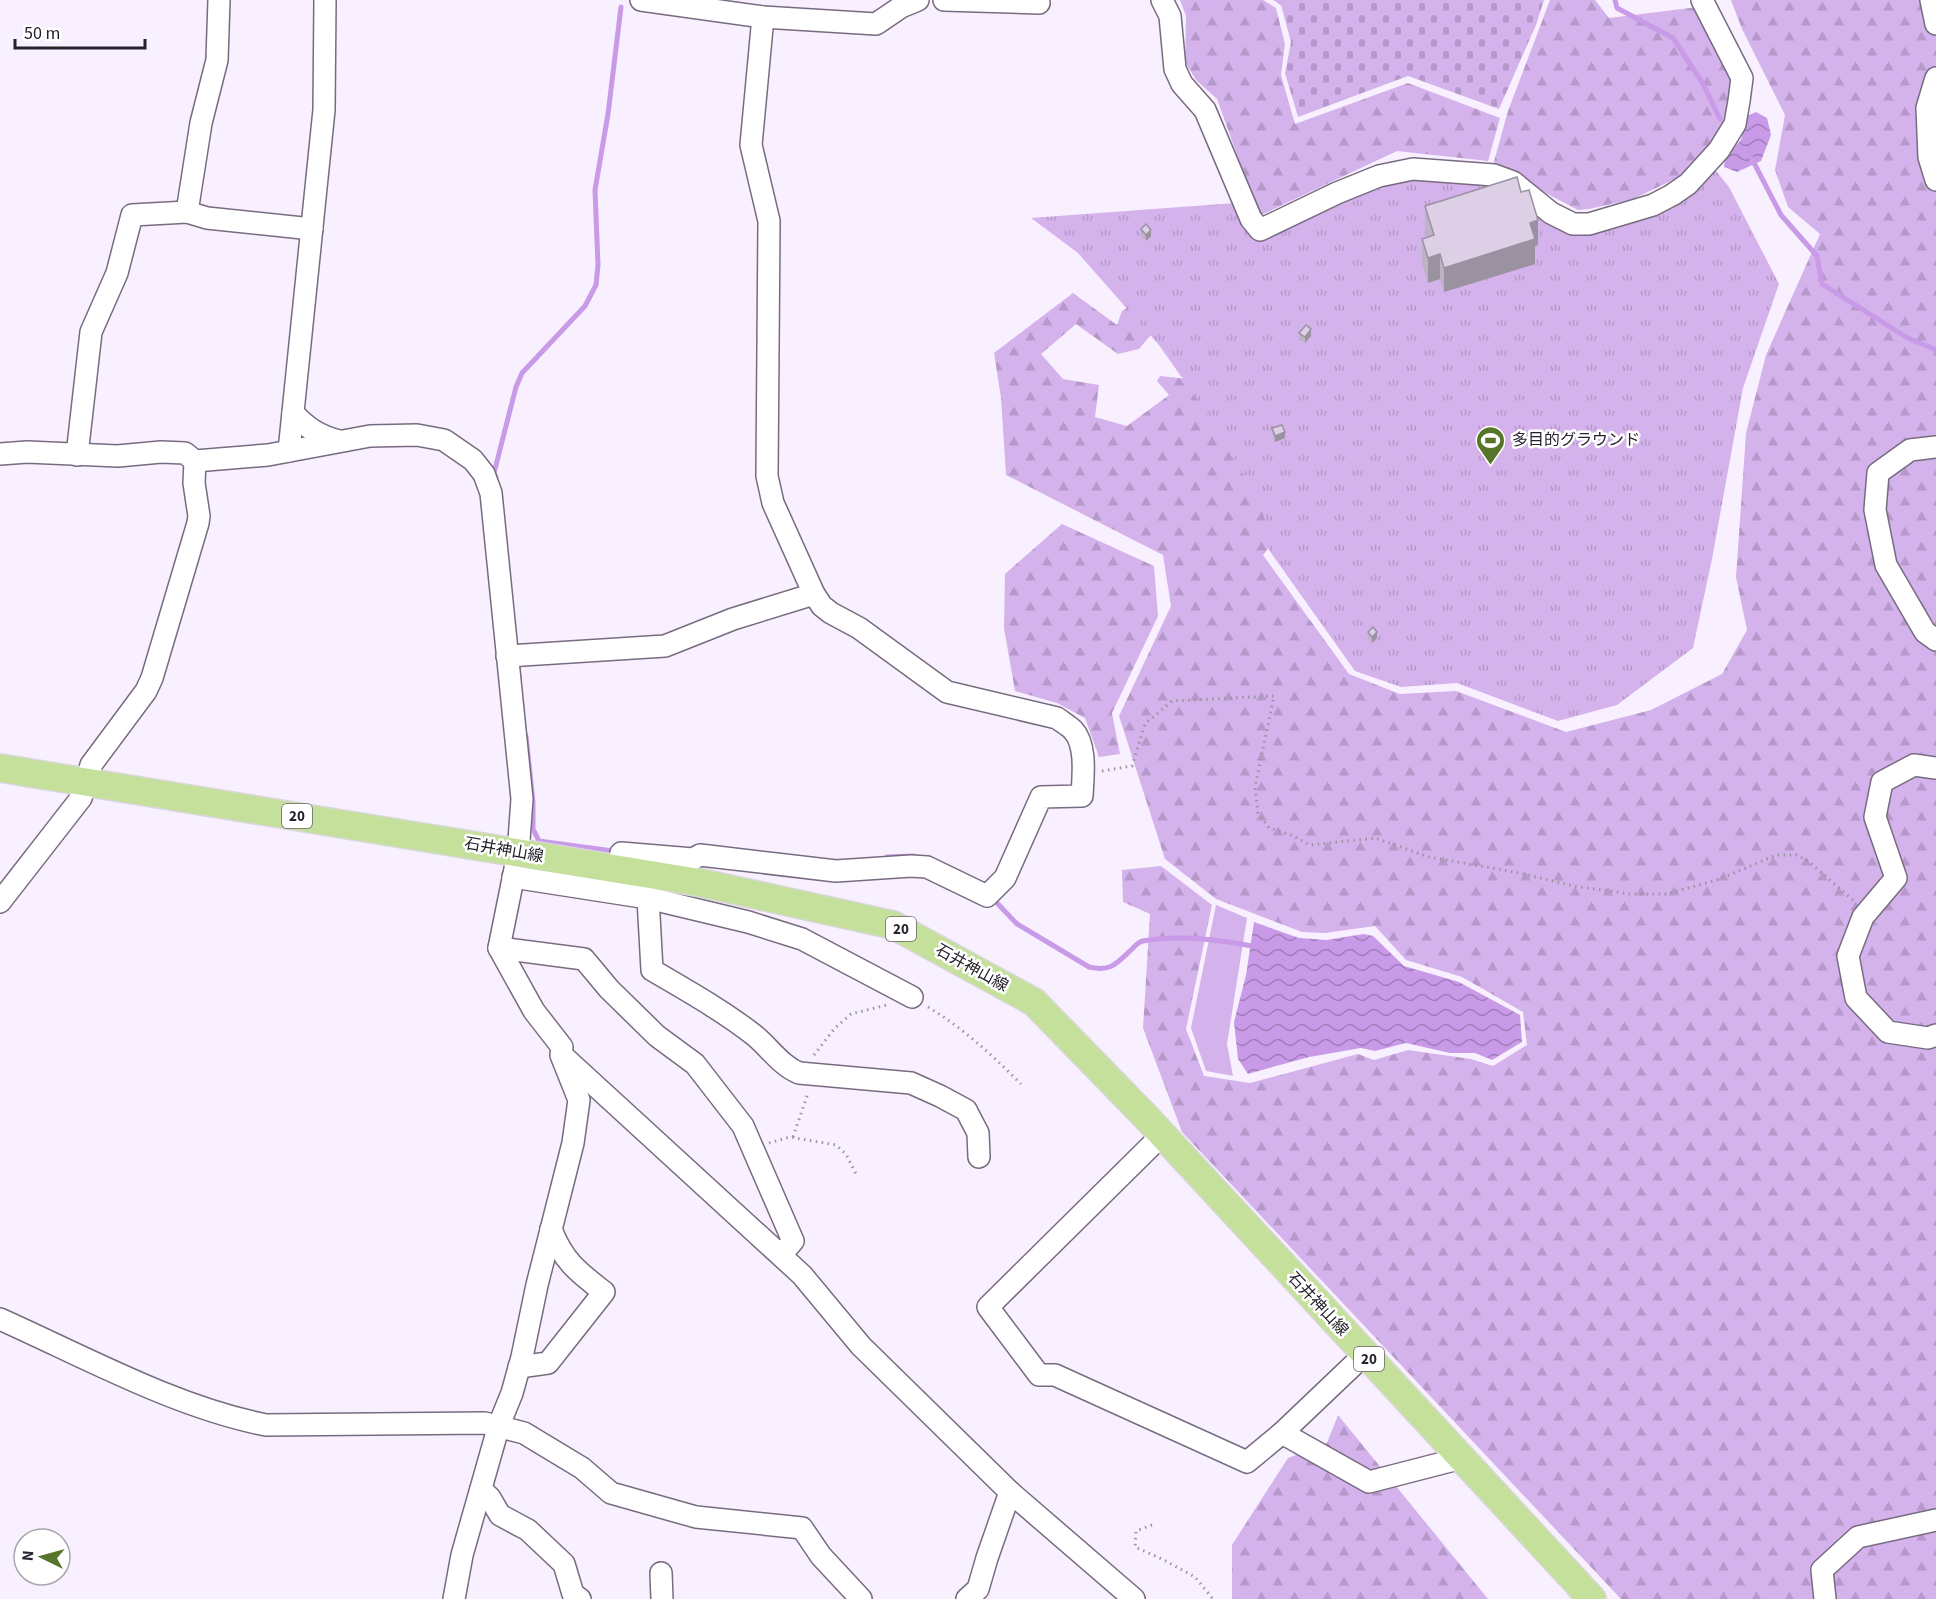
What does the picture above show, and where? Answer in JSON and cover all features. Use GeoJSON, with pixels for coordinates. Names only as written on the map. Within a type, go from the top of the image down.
{"type":"FeatureCollection","features":[{"type":"Feature","properties":{"kind":"main road","name":"石井神山線"},"geometry":{"type":"LineString","coordinates":[[0,768],[87,782],[516,865],[618,869],[702,884],[893,925],[1034,1002],[1162,1135],[1592,1599]]}},
{"type":"Feature","properties":{"kind":"street"},"geometry":{"type":"LineString","coordinates":[[187,212],[201,123],[217,60],[219,0]]}},
{"type":"Feature","properties":{"kind":"street"},"geometry":{"type":"LineString","coordinates":[[289,451],[324,110],[325,0]]}},
{"type":"Feature","properties":{"kind":"street"},"geometry":{"type":"LineString","coordinates":[[641,0],[763,17],[876,24],[901,7],[918,0]]}},
{"type":"Feature","properties":{"kind":"street"},"geometry":{"type":"LineString","coordinates":[[944,0],[1039,3]]}},
{"type":"Feature","properties":{"kind":"street"},"geometry":{"type":"LineString","coordinates":[[1162,0],[1170,16],[1174,69],[1182,84],[1205,110],[1251,219],[1260,230],[1337,193],[1379,176],[1413,169],[1494,175],[1513,182],[1551,213],[1573,224],[1589,224],[1653,205],[1688,184],[1719,150],[1735,124],[1742,78],[1702,0]]}},
{"type":"Feature","properties":{"kind":"street"},"geometry":{"type":"LineString","coordinates":[[1931,0],[1936,24]]}},
{"type":"Feature","properties":{"kind":"street"},"geometry":{"type":"LineString","coordinates":[[618,869],[621,853],[693,860],[700,855],[836,870],[927,867],[987,896],[1005,878],[1041,797],[1082,796],[1080,740],[1072,729],[1057,718],[947,692],[859,628],[831,613],[822,606],[814,594],[773,502],[767,476],[769,221],[751,145],[763,17]]}},
{"type":"Feature","properties":{"kind":"street"},"geometry":{"type":"LineString","coordinates":[[1936,78],[1927,108],[1929,157],[1936,180]]}},
{"type":"Feature","properties":{"kind":"street"},"geometry":{"type":"LineString","coordinates":[[78,454],[91,332],[110,294],[132,215],[187,212],[207,218],[312,229]]}},
{"type":"Feature","properties":{"kind":"street"},"geometry":{"type":"LineString","coordinates":[[293,413],[306,427],[321,436],[339,442]]}},
{"type":"Feature","properties":{"kind":"street"},"geometry":{"type":"LineString","coordinates":[[0,454],[27,452],[118,456],[161,452],[185,453],[195,461],[268,455],[370,436],[417,435],[444,440],[473,460],[484,474],[491,493],[512,655],[522,799],[516,865],[498,948],[534,1011],[562,1047],[561,1055],[579,1100],[573,1143],[519,1367],[512,1393],[499,1425],[462,1555],[454,1599]]}},
{"type":"Feature","properties":{"kind":"street"},"geometry":{"type":"LineString","coordinates":[[1936,447],[1910,450],[1878,473],[1875,510],[1886,565],[1925,632],[1936,640]]}},
{"type":"Feature","properties":{"kind":"street"},"geometry":{"type":"LineString","coordinates":[[0,902],[81,798],[91,765],[146,691],[152,678],[198,523],[194,483],[195,461]]}},
{"type":"Feature","properties":{"kind":"street"},"geometry":{"type":"LineString","coordinates":[[512,655],[665,646],[733,619],[814,594]]}},
{"type":"Feature","properties":{"kind":"street"},"geometry":{"type":"LineString","coordinates":[[1936,768],[1914,765],[1882,782],[1875,817],[1896,878],[1863,917],[1848,956],[1856,998],[1888,1032],[1928,1038],[1936,1035]]}},
{"type":"Feature","properties":{"kind":"street"},"geometry":{"type":"LineString","coordinates":[[516,865],[748,922],[802,939],[912,997]]}},
{"type":"Feature","properties":{"kind":"street"},"geometry":{"type":"LineString","coordinates":[[648,898],[652,970],[705,1002],[754,1036],[804,1081],[911,1083],[966,1110],[978,1133],[979,1157]]}},
{"type":"Feature","properties":{"kind":"street"},"geometry":{"type":"LineString","coordinates":[[498,948],[584,960],[609,989],[657,1036],[695,1064],[743,1126],[753,1148],[793,1241],[781,1256]]}},
{"type":"Feature","properties":{"kind":"street"},"geometry":{"type":"LineString","coordinates":[[561,1055],[802,1275],[861,1346],[1010,1492],[1134,1599]]}},
{"type":"Feature","properties":{"kind":"street"},"geometry":{"type":"LineString","coordinates":[[1162,1135],[988,1307],[1039,1375],[1055,1375],[1247,1462],[1282,1433],[1365,1354]]}},
{"type":"Feature","properties":{"kind":"street"},"geometry":{"type":"LineString","coordinates":[[519,1367],[548,1363],[604,1292],[578,1272],[559,1250],[551,1229]]}},
{"type":"Feature","properties":{"kind":"street"},"geometry":{"type":"LineString","coordinates":[[0,1319],[161,1392],[233,1418],[266,1425],[486,1423],[524,1433],[582,1468],[611,1493],[696,1517],[802,1528],[821,1556],[861,1599]]}},
{"type":"Feature","properties":{"kind":"street"},"geometry":{"type":"LineString","coordinates":[[1282,1433],[1369,1482],[1462,1458]]}},
{"type":"Feature","properties":{"kind":"street"},"geometry":{"type":"LineString","coordinates":[[481,1490],[490,1498],[500,1515],[528,1530],[564,1564],[573,1594],[580,1599]]}},
{"type":"Feature","properties":{"kind":"street"},"geometry":{"type":"LineString","coordinates":[[967,1599],[978,1589],[1010,1492]]}},
{"type":"Feature","properties":{"kind":"street"},"geometry":{"type":"LineString","coordinates":[[1825,1599],[1822,1570],[1858,1537],[1936,1520]]}},
{"type":"Feature","properties":{"kind":"street"},"geometry":{"type":"LineString","coordinates":[[661,1573],[662,1599]]}},
{"type":"Feature","properties":{"kind":"path"},"geometry":{"type":"LineString","coordinates":[[1083,774],[1132,766],[1145,724],[1172,701],[1274,696],[1255,787],[1258,813],[1269,828],[1310,845],[1375,838],[1429,857],[1519,873],[1574,886],[1630,894],[1666,894],[1720,879],[1776,855],[1797,855],[1808,861],[1852,899],[1863,917]]}},
{"type":"Feature","properties":{"kind":"path"},"geometry":{"type":"LineString","coordinates":[[793,1137],[804,1081],[834,1029],[851,1014],[912,997],[949,1020],[985,1048],[1021,1084]]}},
{"type":"Feature","properties":{"kind":"path"},"geometry":{"type":"LineString","coordinates":[[753,1148],[793,1137],[837,1145],[846,1154],[857,1176]]}},
{"type":"Feature","properties":{"kind":"path"},"geometry":{"type":"LineString","coordinates":[[1152,1525],[1136,1531],[1135,1547],[1195,1577],[1214,1599]]}},
{"type":"Feature","properties":{"kind":"green space"},"geometry":{"type":"Polygon","coordinates":[[[1180,0],[1263,0],[1276,8],[1285,44],[1281,75],[1295,124],[1408,83],[1500,118],[1488,161],[1397,151],[1259,216],[1217,99],[1196,80],[1185,62],[1186,16],[1180,0]]]}},
{"type":"Feature","properties":{"kind":"green space"},"geometry":{"type":"Polygon","coordinates":[[[1273,0],[1544,0],[1536,25],[1499,109],[1408,76],[1298,117],[1285,73],[1291,42],[1281,5],[1273,0]]]}},
{"type":"Feature","properties":{"kind":"green space"},"geometry":{"type":"Polygon","coordinates":[[[1550,0],[1595,0],[1609,18],[1698,7],[1733,85],[1728,111],[1714,140],[1679,177],[1633,199],[1578,210],[1493,165],[1508,111],[1550,0]]]}},
{"type":"Feature","properties":{"kind":"green space"},"geometry":{"type":"Polygon","coordinates":[[[1731,0],[1936,0],[1936,1599],[1621,1599],[1182,1132],[1143,1028],[1150,914],[1123,902],[1122,870],[1161,866],[1212,905],[1186,1029],[1204,1076],[1250,1083],[1358,1054],[1374,1060],[1408,1050],[1471,1059],[1493,1066],[1527,1045],[1523,1012],[1462,977],[1406,960],[1375,926],[1325,933],[1302,932],[1216,899],[1165,859],[1119,716],[1171,606],[1163,555],[1006,475],[1001,398],[994,353],[1073,293],[1117,325],[1122,311],[1139,300],[1160,324],[1139,349],[1118,354],[1076,324],[1041,354],[1063,379],[1099,385],[1095,417],[1127,426],[1169,395],[1157,381],[1160,376],[1206,381],[1296,515],[1263,555],[1349,674],[1400,694],[1456,691],[1566,732],[1651,710],[1722,674],[1747,630],[1736,577],[1746,433],[1766,355],[1820,234],[1788,207],[1775,170],[1785,115],[1742,29],[1731,0]]]}},
{"type":"Feature","properties":{"kind":"green space"},"geometry":{"type":"Polygon","coordinates":[[[1713,167],[1729,187],[1779,284],[1743,388],[1712,559],[1693,648],[1617,705],[1558,721],[1457,683],[1401,687],[1355,671],[1269,550],[1262,507],[1213,422],[1159,345],[1078,253],[1031,218],[1235,203],[1249,233],[1313,212],[1385,184],[1417,176],[1493,182],[1555,226],[1637,219],[1688,197],[1713,167]]]}},
{"type":"Feature","properties":{"kind":"green space"},"geometry":{"type":"Polygon","coordinates":[[[1062,524],[1154,566],[1158,616],[1112,713],[1120,754],[1099,757],[1085,718],[1057,703],[1015,691],[1004,628],[1005,574],[1062,524]]]}},
{"type":"Feature","properties":{"kind":"green space"},"geometry":{"type":"Polygon","coordinates":[[[1216,905],[1247,918],[1227,1044],[1233,1076],[1206,1071],[1191,1028],[1216,905]]]}},
{"type":"Feature","properties":{"kind":"green space"},"geometry":{"type":"Polygon","coordinates":[[[1338,1415],[1488,1599],[1232,1599],[1232,1545],[1288,1458],[1327,1443],[1338,1415]]]}},
{"type":"Feature","properties":{"kind":"water"},"geometry":{"type":"Polygon","coordinates":[[[1756,112],[1767,118],[1771,135],[1761,161],[1737,172],[1724,167],[1725,157],[1741,140],[1747,116],[1756,112]]]}},
{"type":"Feature","properties":{"kind":"water"},"geometry":{"type":"Polygon","coordinates":[[[1254,922],[1299,938],[1326,940],[1364,934],[1373,936],[1404,966],[1459,982],[1520,1015],[1522,1042],[1492,1060],[1475,1053],[1450,1053],[1406,1043],[1375,1051],[1361,1048],[1309,1057],[1248,1074],[1238,1059],[1234,1022],[1246,975],[1254,922]]]}},
{"type":"Feature","properties":{"kind":"building"},"geometry":{"type":"Polygon","coordinates":[[[1517,177],[1521,192],[1529,190],[1538,220],[1530,223],[1535,239],[1444,268],[1440,254],[1428,258],[1422,239],[1434,235],[1425,206],[1517,177]]]}},
{"type":"Feature","properties":{"kind":"building"},"geometry":{"type":"Polygon","coordinates":[[[1146,224],[1151,230],[1146,235],[1141,229],[1146,224]]]}},
{"type":"Feature","properties":{"kind":"building"},"geometry":{"type":"Polygon","coordinates":[[[1306,325],[1311,329],[1305,337],[1299,333],[1306,325]]]}},
{"type":"Feature","properties":{"kind":"building"},"geometry":{"type":"Polygon","coordinates":[[[1282,425],[1285,432],[1275,436],[1272,428],[1282,425]]]}},
{"type":"Feature","properties":{"kind":"building"},"geometry":{"type":"Polygon","coordinates":[[[1373,627],[1377,632],[1372,637],[1368,632],[1373,627]]]}},
{"type":"Feature","properties":{"kind":"waterway"},"geometry":{"type":"LineString","coordinates":[[1615,0],[1617,8],[1673,38],[1702,82],[1720,119]]}},
{"type":"Feature","properties":{"kind":"waterway"},"geometry":{"type":"LineString","coordinates":[[496,477],[494,473],[516,387],[522,373],[585,306],[596,285],[598,265],[595,190],[608,114],[621,7]]}},
{"type":"Feature","properties":{"kind":"waterway"},"geometry":{"type":"LineString","coordinates":[[1752,159],[1781,215],[1817,256],[1822,284],[1906,337],[1936,350]]}},
{"type":"Feature","properties":{"kind":"waterway"},"geometry":{"type":"LineString","coordinates":[[526,736],[533,802],[533,829],[539,841],[613,851]]}},
{"type":"Feature","properties":{"kind":"waterway"},"geometry":{"type":"LineString","coordinates":[[887,857],[914,856]]}},
{"type":"Feature","properties":{"kind":"waterway"},"geometry":{"type":"LineString","coordinates":[[998,904],[1017,924],[1089,967],[1113,966],[1135,945],[1157,939],[1200,939],[1257,947]]}},
{"type":"Feature","properties":{"kind":"place","name":"多目的グラウンド"},"geometry":{"type":"Point","coordinates":[1491,466]}}]}
